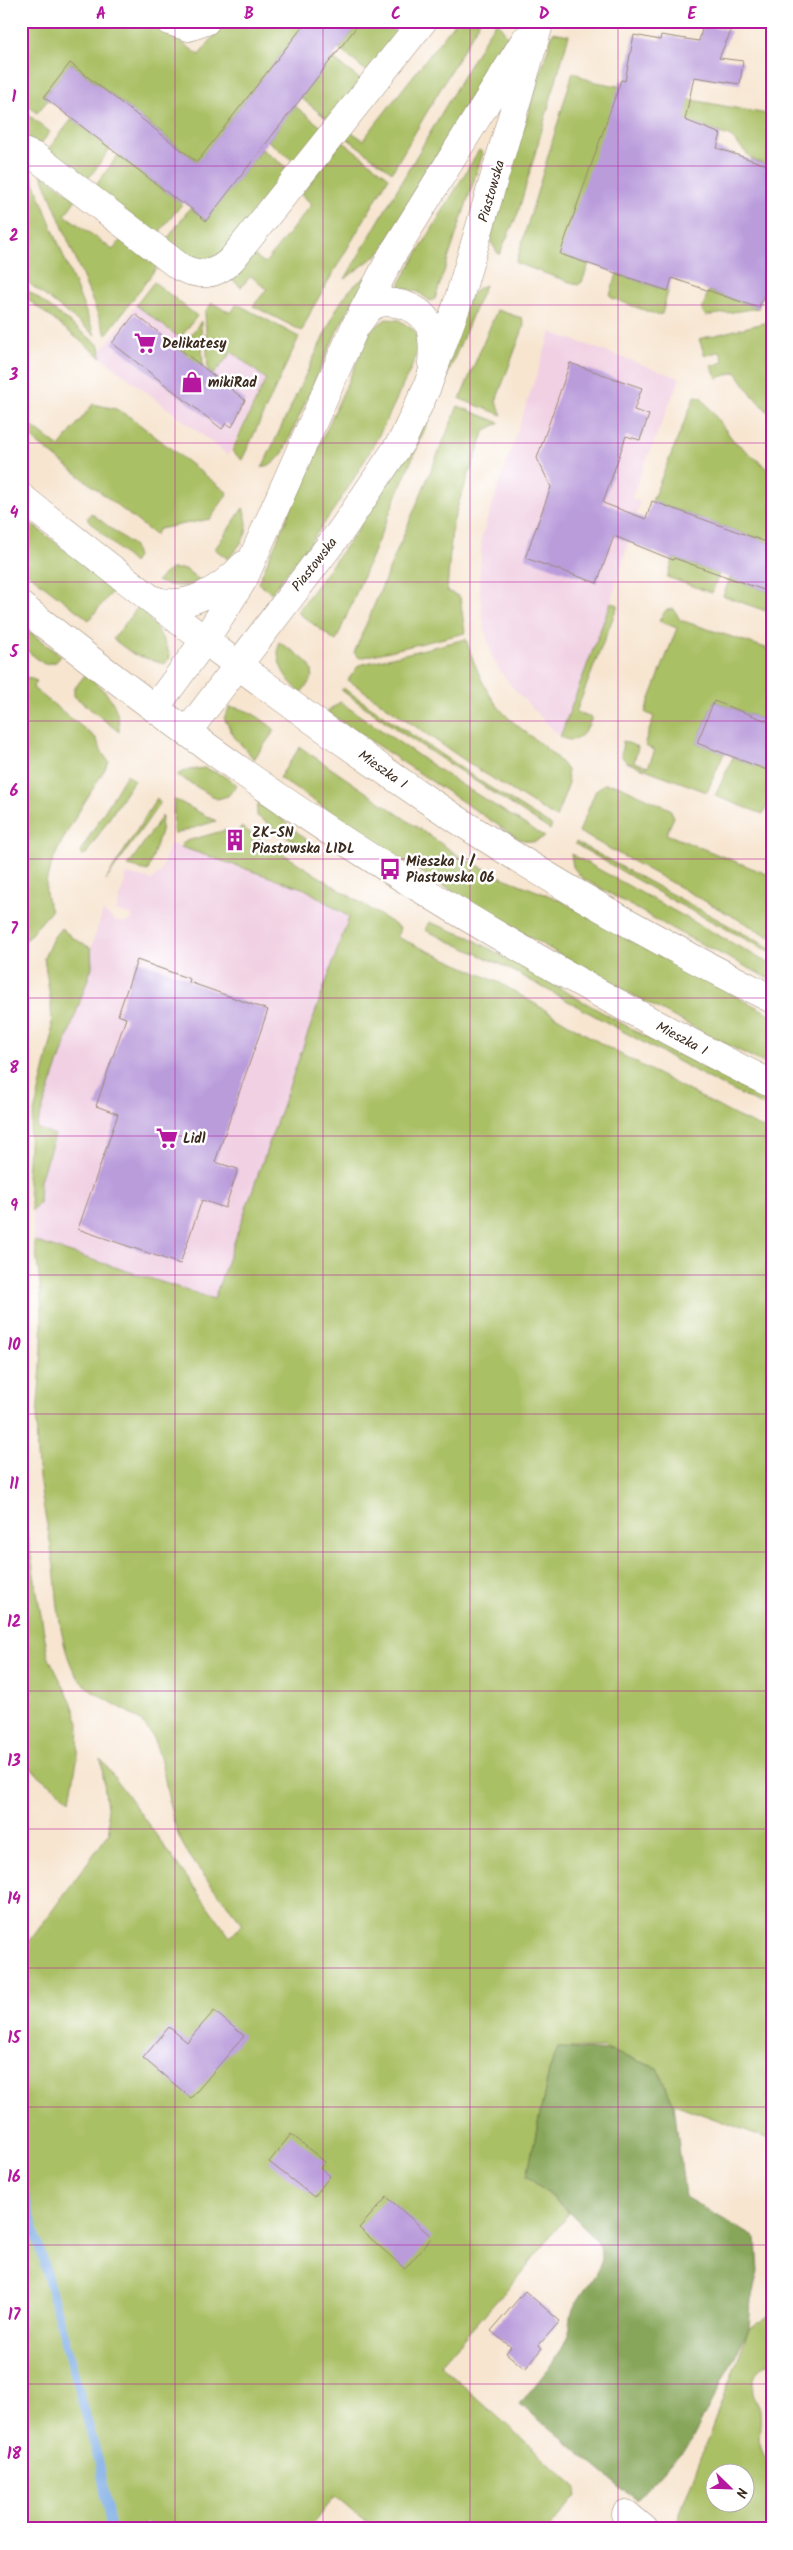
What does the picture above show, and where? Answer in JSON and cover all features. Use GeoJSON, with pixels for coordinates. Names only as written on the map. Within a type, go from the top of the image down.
{"type":"FeatureCollection","features":[{"type":"Feature","properties":{"kind":"street"},"geometry":{"type":"LineString","coordinates":[[169,21],[189,27],[206,21]]}},
{"type":"Feature","properties":{"kind":"street"},"geometry":{"type":"LineString","coordinates":[[21,151],[36,157],[180,267],[198,274],[216,272],[232,259],[423,21]]}},
{"type":"Feature","properties":{"kind":"street","name":"Piastowska"},"geometry":{"type":"LineString","coordinates":[[155,708],[232,600],[355,327],[392,255],[539,21]]}},
{"type":"Feature","properties":{"kind":"street","name":"Piastowska"},"geometry":{"type":"LineString","coordinates":[[187,732],[237,664],[343,528],[403,439],[427,387],[471,261],[539,21]]}},
{"type":"Feature","properties":{"kind":"street","name":"Piastowska"},"geometry":{"type":"LineString","coordinates":[[355,327],[368,310],[380,303],[400,304],[418,313],[426,320],[433,341],[431,370],[427,387]]}},
{"type":"Feature","properties":{"kind":"street","name":"Mieszka I"},"geometry":{"type":"LineString","coordinates":[[21,496],[237,664],[324,728],[474,830],[657,939],[772,999]]}},
{"type":"Feature","properties":{"kind":"street","name":"Piastowska"},"geometry":{"type":"LineString","coordinates":[[151,599],[168,605],[206,594],[225,584],[254,554]]}},
{"type":"Feature","properties":{"kind":"street","name":"Mieszka I"},"geometry":{"type":"LineString","coordinates":[[21,606],[187,732],[282,799],[373,859],[518,948],[695,1045],[772,1084]]}},
{"type":"Feature","properties":{"kind":"shaded area"},"geometry":{"type":"Polygon","coordinates":[[[136,305],[185,343],[181,350],[213,375],[232,352],[266,379],[228,455],[101,357],[100,352],[136,305]]]}},
{"type":"Feature","properties":{"kind":"shaded area"},"geometry":{"type":"Polygon","coordinates":[[[551,332],[680,378],[631,498],[640,502],[611,602],[560,737],[512,687],[491,654],[483,620],[479,584],[482,535],[551,332]]]}},
{"type":"Feature","properties":{"kind":"shaded area"},"geometry":{"type":"Polygon","coordinates":[[[241,827],[355,899],[214,1299],[34,1241],[32,1211],[39,1204],[40,1180],[55,1136],[36,1128],[92,967],[91,948],[103,911],[115,921],[126,923],[133,919],[131,915],[116,911],[127,874],[152,880],[160,873],[170,844],[203,854],[236,834],[241,827]]]}},
{"type":"Feature","properties":{"kind":"green space"},"geometry":{"type":"Polygon","coordinates":[[[21,21],[154,21],[199,55],[226,21],[307,21],[203,155],[208,170],[71,63],[44,96],[48,100],[37,113],[21,101],[21,21]]]}},
{"type":"Feature","properties":{"kind":"green space"},"geometry":{"type":"Polygon","coordinates":[[[361,21],[382,21],[399,35],[369,73],[339,49],[361,21]]]}},
{"type":"Feature","properties":{"kind":"green space"},"geometry":{"type":"Polygon","coordinates":[[[456,21],[480,21],[392,172],[344,136],[349,130],[363,140],[456,21]]]}},
{"type":"Feature","properties":{"kind":"green space"},"geometry":{"type":"Polygon","coordinates":[[[497,21],[508,37],[383,250],[345,279],[487,35],[497,21]]]}},
{"type":"Feature","properties":{"kind":"green space"},"geometry":{"type":"Polygon","coordinates":[[[553,32],[569,35],[518,213],[499,255],[491,242],[491,235],[553,32]]]}},
{"type":"Feature","properties":{"kind":"green space"},"geometry":{"type":"Polygon","coordinates":[[[332,58],[362,81],[330,121],[301,98],[332,58]]]}},
{"type":"Feature","properties":{"kind":"green space"},"geometry":{"type":"Polygon","coordinates":[[[573,72],[591,81],[772,115],[772,167],[753,160],[731,137],[674,116],[560,254],[589,264],[582,282],[578,285],[516,263],[573,72]]]}},
{"type":"Feature","properties":{"kind":"green space"},"geometry":{"type":"Polygon","coordinates":[[[295,106],[324,129],[297,164],[268,141],[295,106]]]}},
{"type":"Feature","properties":{"kind":"green space"},"geometry":{"type":"Polygon","coordinates":[[[21,109],[50,132],[39,146],[21,133],[21,109]]]}},
{"type":"Feature","properties":{"kind":"green space"},"geometry":{"type":"Polygon","coordinates":[[[72,119],[110,149],[86,182],[46,152],[72,119]]]}},
{"type":"Feature","properties":{"kind":"green space"},"geometry":{"type":"Polygon","coordinates":[[[342,141],[389,177],[312,309],[302,331],[253,306],[267,289],[251,276],[241,287],[231,279],[251,253],[265,263],[312,204],[301,195],[342,141]]]}},
{"type":"Feature","properties":{"kind":"green space"},"geometry":{"type":"Polygon","coordinates":[[[262,149],[291,171],[226,251],[207,260],[200,261],[191,258],[165,242],[190,208],[206,220],[262,149]]]}},
{"type":"Feature","properties":{"kind":"green space"},"geometry":{"type":"Polygon","coordinates":[[[479,150],[483,153],[435,299],[430,301],[418,292],[400,287],[400,283],[479,150]]]}},
{"type":"Feature","properties":{"kind":"green space"},"geometry":{"type":"Polygon","coordinates":[[[118,155],[182,204],[157,235],[94,188],[118,155]]]}},
{"type":"Feature","properties":{"kind":"green space"},"geometry":{"type":"Polygon","coordinates":[[[21,161],[26,162],[95,335],[21,277],[21,161]]]}},
{"type":"Feature","properties":{"kind":"green space"},"geometry":{"type":"Polygon","coordinates":[[[41,173],[76,199],[65,215],[113,250],[124,236],[160,263],[106,335],[41,173]]]}},
{"type":"Feature","properties":{"kind":"green space"},"geometry":{"type":"Polygon","coordinates":[[[617,274],[668,291],[662,314],[657,315],[612,298],[610,295],[617,274]]]}},
{"type":"Feature","properties":{"kind":"green space"},"geometry":{"type":"Polygon","coordinates":[[[367,276],[336,333],[283,453],[274,463],[262,468],[336,310],[349,291],[367,276]]]}},
{"type":"Feature","properties":{"kind":"green space"},"geometry":{"type":"Polygon","coordinates":[[[154,282],[197,316],[180,338],[136,305],[154,282]]]}},
{"type":"Feature","properties":{"kind":"green space"},"geometry":{"type":"Polygon","coordinates":[[[21,285],[100,346],[101,357],[21,294],[21,285]]]}},
{"type":"Feature","properties":{"kind":"green space"},"geometry":{"type":"Polygon","coordinates":[[[485,285],[336,641],[297,612],[357,531],[470,297],[477,289],[485,285]]]}},
{"type":"Feature","properties":{"kind":"green space"},"geometry":{"type":"Polygon","coordinates":[[[708,291],[759,308],[706,316],[702,311],[708,291]]]}},
{"type":"Feature","properties":{"kind":"green space"},"geometry":{"type":"Polygon","coordinates":[[[212,303],[231,313],[237,304],[299,337],[242,460],[232,451],[266,379],[232,352],[213,375],[208,371],[205,312],[212,303]]]}},
{"type":"Feature","properties":{"kind":"green space"},"geometry":{"type":"Polygon","coordinates":[[[497,310],[522,318],[524,326],[496,401],[502,415],[460,399],[497,310]]]}},
{"type":"Feature","properties":{"kind":"green space"},"geometry":{"type":"Polygon","coordinates":[[[386,319],[399,320],[414,330],[417,337],[417,352],[412,367],[360,469],[327,520],[271,593],[258,583],[371,330],[386,319]]]}},
{"type":"Feature","properties":{"kind":"green space"},"geometry":{"type":"Polygon","coordinates":[[[201,321],[203,367],[180,350],[201,321]]]}},
{"type":"Feature","properties":{"kind":"green space"},"geometry":{"type":"Polygon","coordinates":[[[772,321],[772,416],[753,396],[736,372],[717,378],[711,366],[724,362],[720,351],[705,356],[699,339],[772,321]]]}},
{"type":"Feature","properties":{"kind":"green space"},"geometry":{"type":"Polygon","coordinates":[[[695,396],[701,397],[733,440],[772,472],[772,544],[652,501],[695,396]]]}},
{"type":"Feature","properties":{"kind":"green space"},"geometry":{"type":"Polygon","coordinates":[[[93,404],[116,409],[130,417],[228,493],[210,519],[159,529],[155,535],[21,430],[21,418],[59,447],[93,404]]]}},
{"type":"Feature","properties":{"kind":"green space"},"geometry":{"type":"Polygon","coordinates":[[[458,406],[500,423],[485,430],[452,527],[447,591],[460,597],[465,633],[360,658],[354,653],[458,406]]]}},
{"type":"Feature","properties":{"kind":"green space"},"geometry":{"type":"Polygon","coordinates":[[[243,508],[246,516],[247,530],[242,541],[228,559],[215,549],[243,508]]]}},
{"type":"Feature","properties":{"kind":"green space"},"geometry":{"type":"Polygon","coordinates":[[[91,513],[134,546],[137,557],[133,563],[87,519],[91,513]]]}},
{"type":"Feature","properties":{"kind":"green space"},"geometry":{"type":"Polygon","coordinates":[[[21,516],[115,588],[89,620],[21,568],[21,516]]]}},
{"type":"Feature","properties":{"kind":"green space"},"geometry":{"type":"Polygon","coordinates":[[[674,558],[719,574],[712,593],[667,577],[674,558]]]}},
{"type":"Feature","properties":{"kind":"green space"},"geometry":{"type":"Polygon","coordinates":[[[170,569],[185,569],[201,581],[179,586],[157,581],[170,569]]]}},
{"type":"Feature","properties":{"kind":"green space"},"geometry":{"type":"Polygon","coordinates":[[[730,578],[772,593],[769,612],[723,596],[730,578]]]}},
{"type":"Feature","properties":{"kind":"green space"},"geometry":{"type":"Polygon","coordinates":[[[611,602],[618,605],[576,712],[592,718],[584,733],[576,739],[560,737],[611,602]]]}},
{"type":"Feature","properties":{"kind":"green space"},"geometry":{"type":"Polygon","coordinates":[[[138,607],[153,624],[164,642],[170,656],[165,664],[133,654],[113,639],[138,607]]]}},
{"type":"Feature","properties":{"kind":"green space"},"geometry":{"type":"Polygon","coordinates":[[[674,609],[680,620],[772,650],[772,723],[714,701],[697,743],[724,753],[707,792],[626,762],[621,755],[623,741],[638,747],[634,762],[648,767],[655,750],[647,747],[645,742],[654,717],[645,712],[677,628],[659,621],[666,610],[674,609]]]}},
{"type":"Feature","properties":{"kind":"green space"},"geometry":{"type":"Polygon","coordinates":[[[21,625],[61,656],[56,662],[44,664],[21,646],[21,625]]]}},
{"type":"Feature","properties":{"kind":"green space"},"geometry":{"type":"Polygon","coordinates":[[[466,639],[483,682],[495,702],[510,719],[548,750],[567,770],[568,785],[556,818],[476,768],[348,680],[359,665],[466,639]]]}},
{"type":"Feature","properties":{"kind":"green space"},"geometry":{"type":"Polygon","coordinates":[[[279,642],[300,656],[310,666],[312,676],[301,693],[282,670],[278,657],[279,642]]]}},
{"type":"Feature","properties":{"kind":"green space"},"geometry":{"type":"Polygon","coordinates":[[[21,675],[37,681],[33,688],[96,738],[109,762],[72,823],[55,856],[46,885],[46,895],[51,911],[24,942],[21,960],[21,675]]]}},
{"type":"Feature","properties":{"kind":"green space"},"geometry":{"type":"Polygon","coordinates":[[[85,675],[99,686],[110,699],[117,713],[119,732],[74,696],[74,689],[85,675]]]}},
{"type":"Feature","properties":{"kind":"green space"},"geometry":{"type":"Polygon","coordinates":[[[343,688],[486,785],[552,826],[550,830],[399,731],[341,690],[343,688]]]}},
{"type":"Feature","properties":{"kind":"green space"},"geometry":{"type":"Polygon","coordinates":[[[340,702],[454,780],[545,837],[533,842],[519,839],[327,712],[340,702]]]}},
{"type":"Feature","properties":{"kind":"green space"},"geometry":{"type":"Polygon","coordinates":[[[230,707],[249,712],[275,730],[254,759],[235,738],[224,718],[230,707]]]}},
{"type":"Feature","properties":{"kind":"green space"},"geometry":{"type":"Polygon","coordinates":[[[300,747],[459,856],[501,877],[560,900],[621,936],[772,1015],[772,1067],[644,1001],[478,907],[279,778],[300,747]]]}},
{"type":"Feature","properties":{"kind":"green space"},"geometry":{"type":"Polygon","coordinates":[[[733,757],[772,772],[772,796],[763,814],[715,796],[733,757]]]}},
{"type":"Feature","properties":{"kind":"green space"},"geometry":{"type":"Polygon","coordinates":[[[205,768],[222,775],[237,785],[228,796],[217,799],[177,775],[186,770],[205,768]]]}},
{"type":"Feature","properties":{"kind":"green space"},"geometry":{"type":"Polygon","coordinates":[[[127,774],[134,780],[86,854],[81,855],[80,852],[127,774]]]}},
{"type":"Feature","properties":{"kind":"green space"},"geometry":{"type":"Polygon","coordinates":[[[604,784],[618,785],[670,809],[674,817],[666,834],[772,876],[772,938],[579,832],[596,790],[604,784]]]}},
{"type":"Feature","properties":{"kind":"green space"},"geometry":{"type":"Polygon","coordinates":[[[157,798],[160,803],[106,880],[157,798]]]}},
{"type":"Feature","properties":{"kind":"green space"},"geometry":{"type":"Polygon","coordinates":[[[174,800],[178,801],[216,821],[174,834],[174,800]]]}},
{"type":"Feature","properties":{"kind":"green space"},"geometry":{"type":"Polygon","coordinates":[[[260,801],[308,841],[304,848],[257,816],[257,808],[260,801]]]}},
{"type":"Feature","properties":{"kind":"green space"},"geometry":{"type":"Polygon","coordinates":[[[162,816],[161,831],[148,871],[128,866],[162,816]]]}},
{"type":"Feature","properties":{"kind":"green space"},"geometry":{"type":"Polygon","coordinates":[[[241,827],[400,928],[397,937],[500,983],[607,1047],[736,1116],[772,1132],[772,2140],[674,2104],[657,2068],[603,2048],[558,2048],[549,2071],[527,2176],[569,2213],[522,2272],[440,2365],[577,2488],[576,2496],[549,2529],[375,2529],[335,2496],[310,2529],[155,2529],[146,2522],[141,2529],[21,2529],[21,1953],[110,1832],[101,1759],[230,1937],[243,1924],[196,1865],[181,1840],[173,1818],[161,1760],[153,1738],[146,1727],[136,1717],[88,1688],[72,1667],[67,1655],[61,1630],[54,1567],[38,1469],[36,1432],[42,1349],[42,1318],[34,1241],[214,1299],[349,917],[305,889],[181,847],[183,842],[226,830],[236,834],[241,827]]]}},
{"type":"Feature","properties":{"kind":"green space"},"geometry":{"type":"Polygon","coordinates":[[[576,842],[772,949],[772,953],[675,902],[575,844],[576,842]]]}},
{"type":"Feature","properties":{"kind":"green space"},"geometry":{"type":"Polygon","coordinates":[[[571,854],[772,965],[772,980],[678,932],[582,878],[573,867],[571,854]]]}},
{"type":"Feature","properties":{"kind":"green space"},"geometry":{"type":"Polygon","coordinates":[[[429,922],[469,937],[646,1037],[772,1103],[772,1110],[717,1083],[504,966],[425,930],[429,922]]]}},
{"type":"Feature","properties":{"kind":"green space"},"geometry":{"type":"Polygon","coordinates":[[[61,928],[73,938],[91,948],[92,967],[36,1128],[55,1135],[40,1180],[39,1204],[32,1211],[27,1176],[30,1130],[52,1037],[51,1004],[44,958],[53,938],[61,928]]]}},
{"type":"Feature","properties":{"kind":"green space"},"geometry":{"type":"Polygon","coordinates":[[[21,1499],[48,1656],[71,1701],[79,1723],[78,1755],[70,1800],[21,1761],[21,1499]]]}},
{"type":"Feature","properties":{"kind":"green space"},"geometry":{"type":"Polygon","coordinates":[[[558,2048],[611,2051],[657,2068],[674,2104],[685,2197],[756,2238],[758,2272],[751,2300],[749,2329],[691,2441],[636,2500],[520,2404],[553,2362],[564,2344],[569,2332],[573,2309],[599,2268],[602,2256],[592,2236],[582,2225],[527,2176],[549,2071],[558,2048]]]}},
{"type":"Feature","properties":{"kind":"green space"},"geometry":{"type":"Polygon","coordinates":[[[768,2316],[772,2318],[772,2362],[767,2363],[756,2373],[753,2388],[760,2408],[760,2447],[766,2459],[772,2465],[772,2529],[674,2529],[749,2329],[768,2316]]]}},
{"type":"Feature","properties":{"kind":"building"},"geometry":{"type":"Polygon","coordinates":[[[307,21],[361,21],[206,221],[44,97],[70,63],[197,162],[307,21]]]}},
{"type":"Feature","properties":{"kind":"building"},"geometry":{"type":"Polygon","coordinates":[[[703,25],[731,31],[719,58],[743,61],[740,84],[694,77],[685,120],[721,134],[717,148],[772,167],[772,271],[759,308],[672,278],[668,291],[560,254],[621,80],[625,81],[634,35],[660,40],[661,35],[699,41],[703,25]]]}},
{"type":"Feature","properties":{"kind":"building"},"geometry":{"type":"Polygon","coordinates":[[[135,314],[245,400],[232,427],[226,423],[222,429],[112,343],[135,314]]]}},
{"type":"Feature","properties":{"kind":"building"},"geometry":{"type":"Polygon","coordinates":[[[570,363],[642,388],[634,410],[649,415],[640,440],[626,436],[603,503],[646,519],[652,501],[772,544],[772,593],[674,558],[673,560],[614,536],[597,583],[525,558],[551,487],[537,458],[570,363]]]}},
{"type":"Feature","properties":{"kind":"building"},"geometry":{"type":"Polygon","coordinates":[[[714,701],[772,723],[772,772],[697,743],[714,701]]]}},
{"type":"Feature","properties":{"kind":"building","name":"Lidl"},"geometry":{"type":"Polygon","coordinates":[[[137,960],[190,979],[189,982],[268,1010],[215,1162],[238,1169],[225,1208],[202,1200],[180,1264],[78,1229],[118,1114],[96,1106],[126,1018],[118,1015],[137,960]]]}},
{"type":"Feature","properties":{"kind":"building"},"geometry":{"type":"Polygon","coordinates":[[[214,2011],[244,2036],[191,2098],[143,2058],[169,2027],[187,2042],[214,2011]]]}},
{"type":"Feature","properties":{"kind":"building"},"geometry":{"type":"Polygon","coordinates":[[[291,2134],[325,2162],[320,2168],[330,2176],[314,2197],[269,2162],[291,2134]]]}},
{"type":"Feature","properties":{"kind":"building"},"geometry":{"type":"Polygon","coordinates":[[[387,2197],[432,2237],[405,2269],[359,2228],[387,2197]]]}},
{"type":"Feature","properties":{"kind":"building"},"geometry":{"type":"Polygon","coordinates":[[[525,2291],[560,2321],[539,2345],[542,2348],[525,2369],[506,2353],[511,2347],[491,2331],[525,2291]]]}},
{"type":"Feature","properties":{"kind":"waterway"},"geometry":{"type":"LineString","coordinates":[[21,2182],[100,2466],[111,2529]]}},
{"type":"Feature","properties":{"kind":"place","name":"Delikatesy"},"geometry":{"type":"Point","coordinates":[145,343]}},
{"type":"Feature","properties":{"kind":"place","name":"mikiRad"},"geometry":{"type":"Point","coordinates":[192,382]}},
{"type":"Feature","properties":{"kind":"place","name":"ZK-SN Piastowska LIDL"},"geometry":{"type":"Point","coordinates":[235,840]}},
{"type":"Feature","properties":{"kind":"place","name":"Mieszka I / Piastowska 06"},"geometry":{"type":"Point","coordinates":[390,869]}},
{"type":"Feature","properties":{"kind":"place","name":"Lidl"},"geometry":{"type":"Point","coordinates":[167,1138]}}]}
